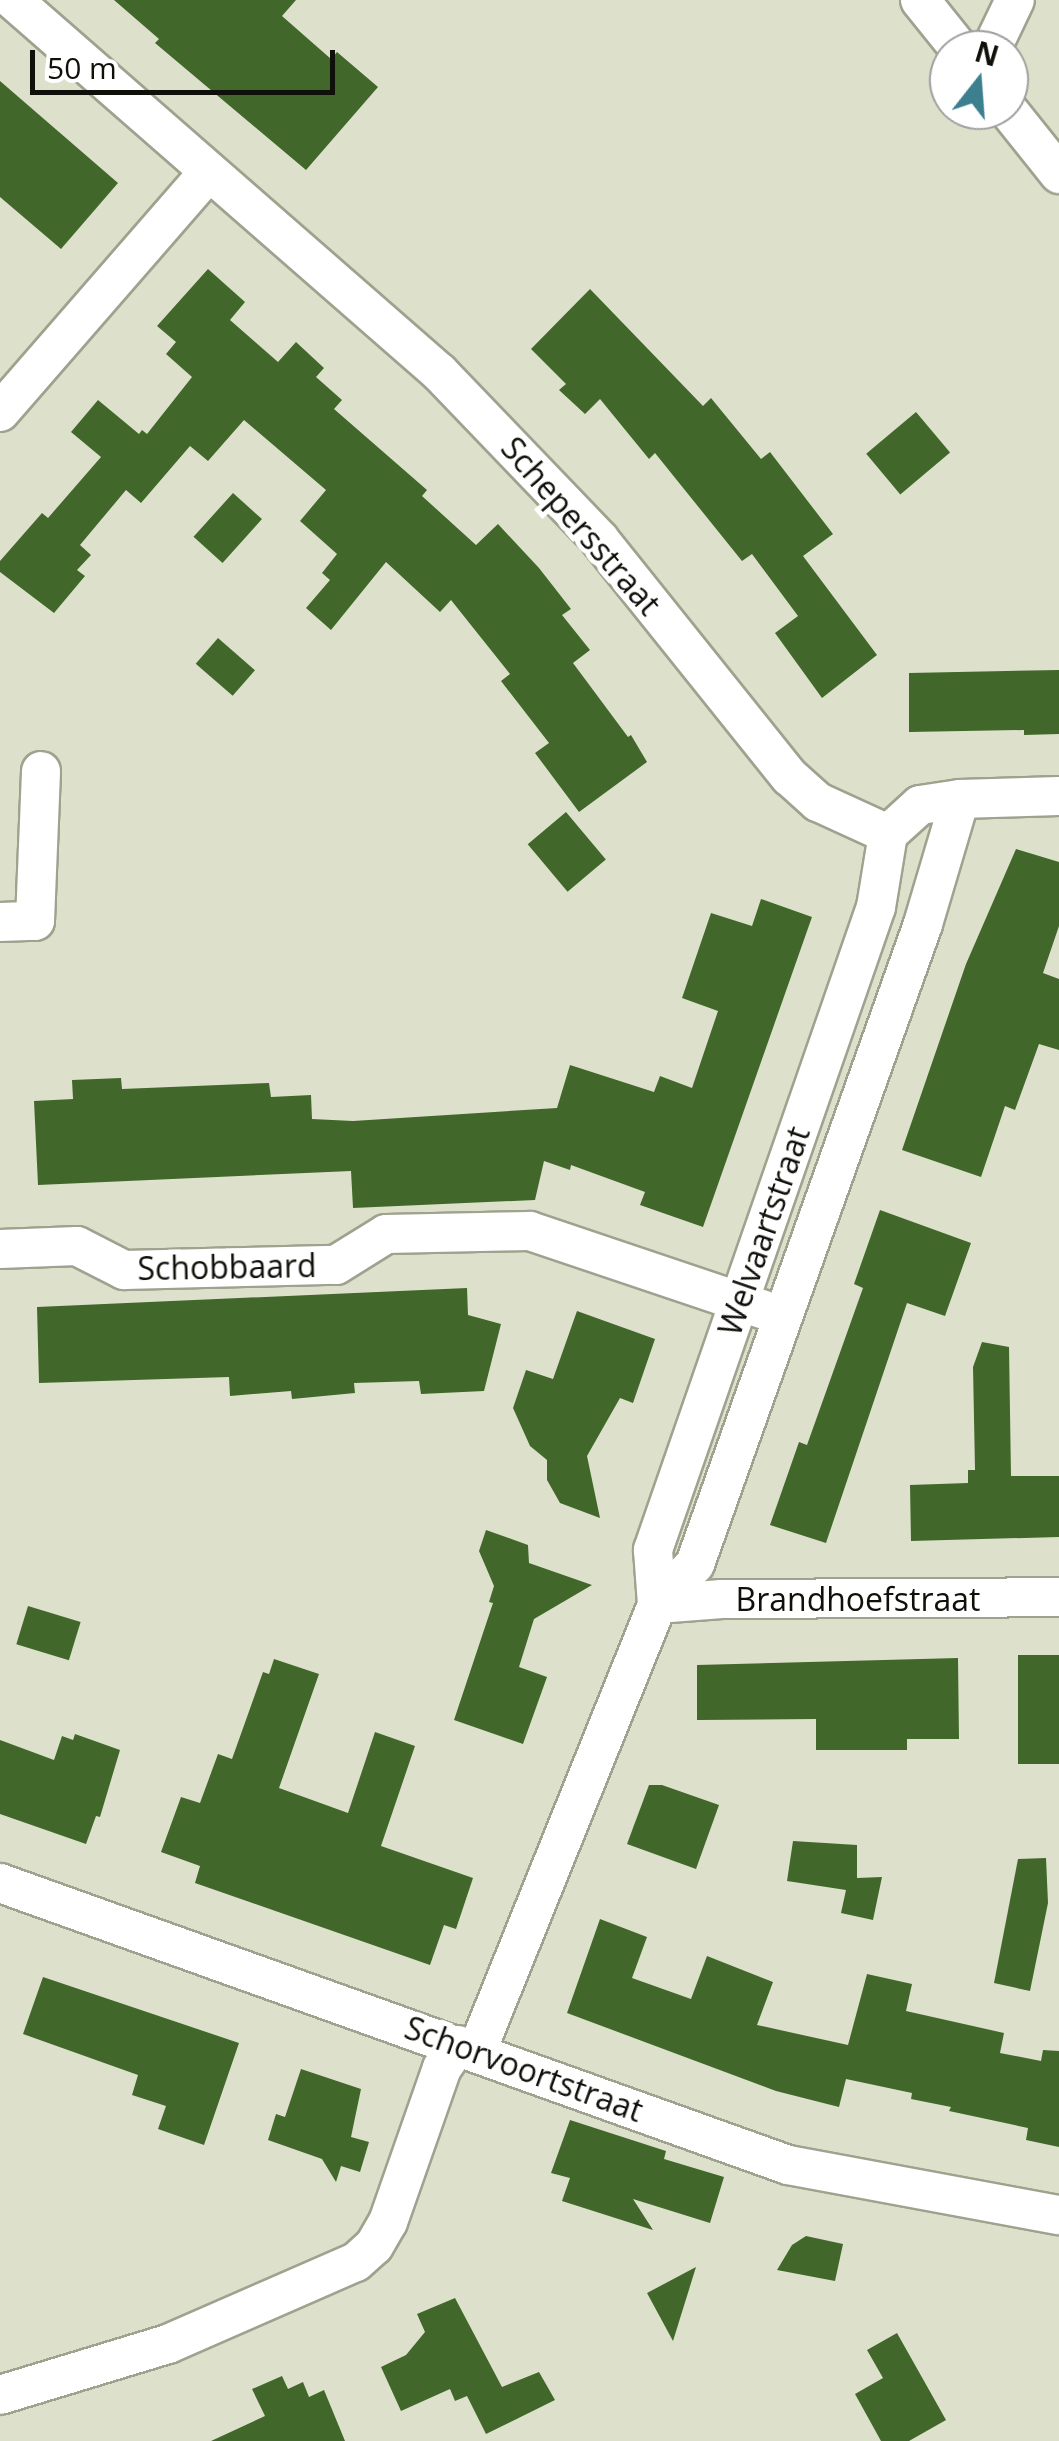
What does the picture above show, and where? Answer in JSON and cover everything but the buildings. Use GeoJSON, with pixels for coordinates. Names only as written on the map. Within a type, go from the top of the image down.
{"type":"FeatureCollection","features":[{"type":"Feature","properties":{"kind":"street","name":"Schepersstraat"},"geometry":{"type":"LineString","coordinates":[[12,0],[207,174],[327,271],[523,457],[599,540],[790,777],[818,802],[888,834]]}},
{"type":"Feature","properties":{"kind":"street"},"geometry":{"type":"LineString","coordinates":[[920,0],[944,30]]}},
{"type":"Feature","properties":{"kind":"street"},"geometry":{"type":"LineString","coordinates":[[1000,30],[1014,0]]}},
{"type":"Feature","properties":{"kind":"street"},"geometry":{"type":"LineString","coordinates":[[1024,130],[1059,174]]}},
{"type":"Feature","properties":{"kind":"street"},"geometry":{"type":"LineString","coordinates":[[0,412],[207,174]]}},
{"type":"Feature","properties":{"kind":"street"},"geometry":{"type":"LineString","coordinates":[[0,922],[35,921],[41,771]]}},
{"type":"Feature","properties":{"kind":"street"},"geometry":{"type":"LineString","coordinates":[[922,924],[876,907],[888,834],[920,805],[960,799],[1059,796]]}},
{"type":"Feature","properties":{"kind":"street","name":"Welvaartstraat"},"geometry":{"type":"LineString","coordinates":[[0,2395],[168,2344],[356,2262],[374,2246],[388,2222],[442,2068],[467,2049],[656,1604],[695,1564],[922,924],[960,799]]}},
{"type":"Feature","properties":{"kind":"street","name":"Welvaartstraat"},"geometry":{"type":"LineString","coordinates":[[656,1604],[653,1550],[876,907]]}},
{"type":"Feature","properties":{"kind":"street","name":"Schobbaard"},"geometry":{"type":"LineString","coordinates":[[0,1250],[77,1246],[124,1270],[336,1265],[386,1234],[530,1231],[784,1316]]}},
{"type":"Feature","properties":{"kind":"street","name":"Brandhoefstraat"},"geometry":{"type":"LineString","coordinates":[[656,1604],[722,1599],[1059,1597]]}},
{"type":"Feature","properties":{"kind":"street","name":"Schorvoortstraat"},"geometry":{"type":"LineString","coordinates":[[0,1884],[788,2165],[1059,2216]]}}]}
